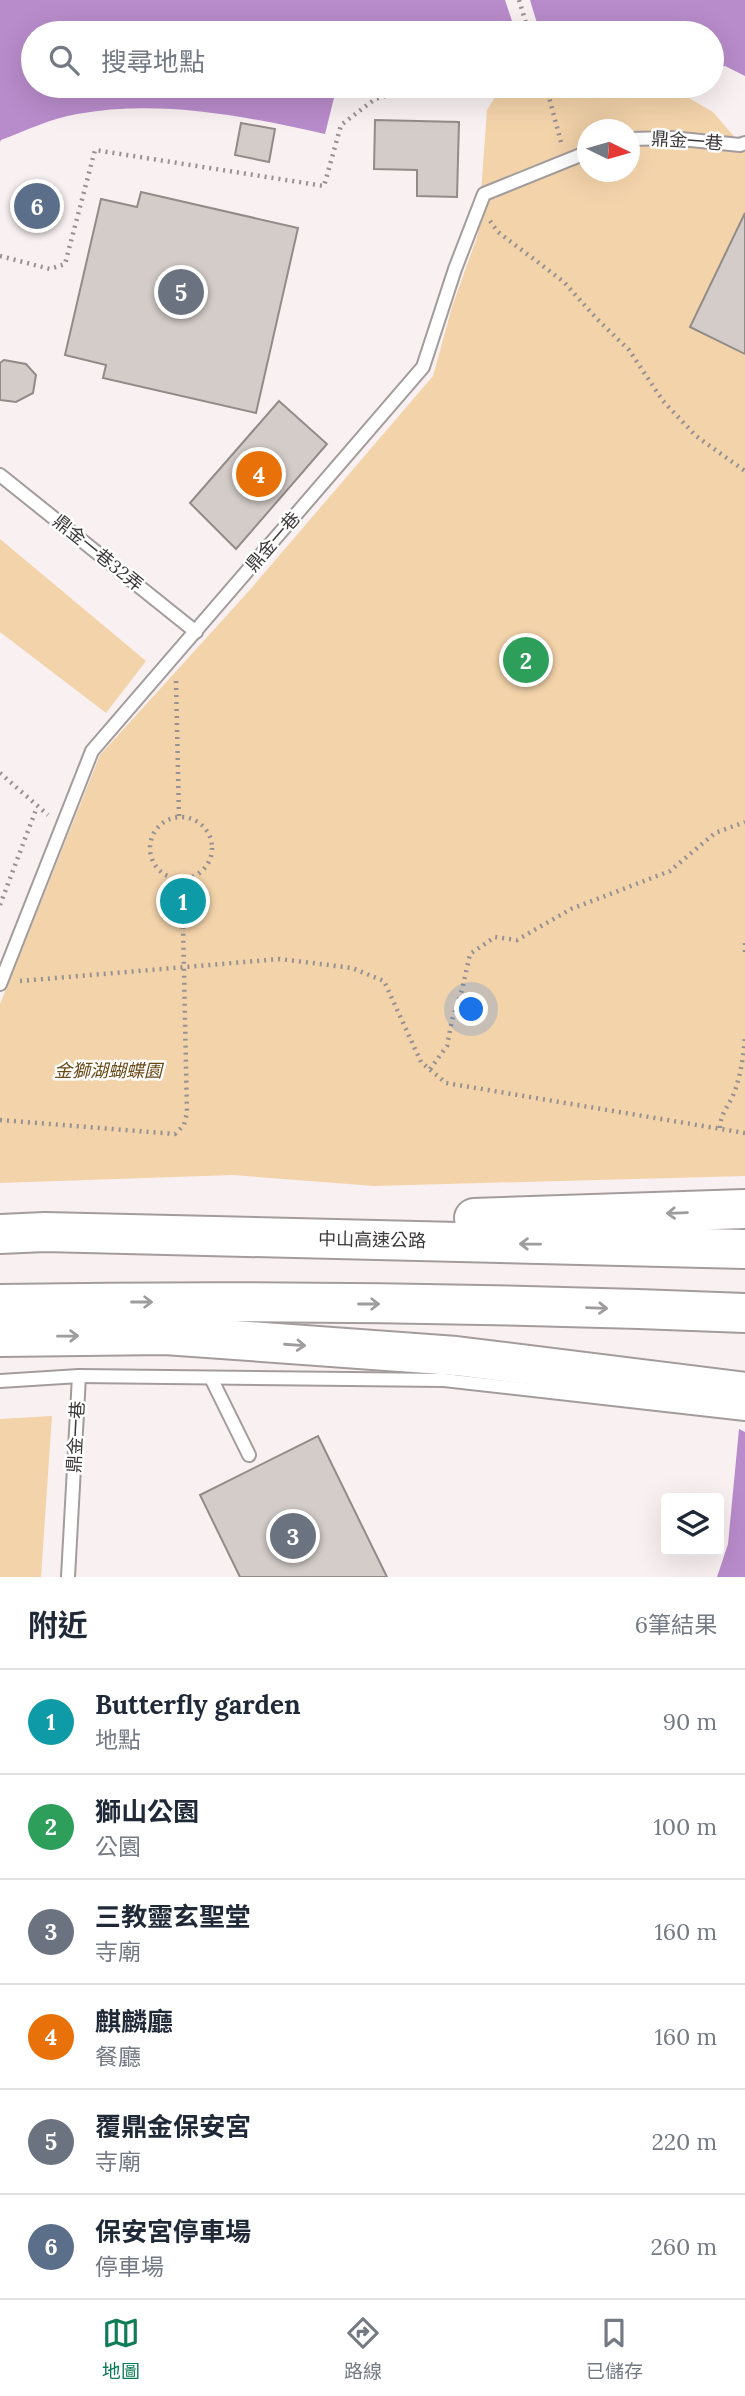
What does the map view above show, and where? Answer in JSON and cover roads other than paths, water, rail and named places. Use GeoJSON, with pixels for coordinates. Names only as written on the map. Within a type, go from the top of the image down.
{"type":"FeatureCollection","features":[{"type":"Feature","properties":{"kind":"highway"},"geometry":{"type":"LineString","coordinates":[[45,1232],[745,1209]]}},
{"type":"Feature","properties":{"kind":"highway","name":"中山高速公路"},"geometry":{"type":"LineString","coordinates":[[0,1234],[45,1232],[745,1249]]}},
{"type":"Feature","properties":{"kind":"highway"},"geometry":{"type":"LineString","coordinates":[[0,1304],[142,1302],[489,1305],[745,1314]]}},
{"type":"Feature","properties":{"kind":"highway"},"geometry":{"type":"LineString","coordinates":[[0,1337],[164,1335],[442,1355],[745,1392]]}},
{"type":"Feature","properties":{"kind":"lane","name":"鼎金一巷"},"geometry":{"type":"LineString","coordinates":[[640,139],[671,138],[740,145],[745,143]]}},
{"type":"Feature","properties":{"kind":"lane","name":"鼎金一巷"},"geometry":{"type":"LineString","coordinates":[[0,983],[92,751],[423,367],[484,194],[577,156]]}},
{"type":"Feature","properties":{"kind":"lane","name":"鼎金一巷32弄"},"geometry":{"type":"LineString","coordinates":[[0,475],[196,632]]}},
{"type":"Feature","properties":{"kind":"lane","name":"鼎金一巷"},"geometry":{"type":"LineString","coordinates":[[0,1381],[79,1376],[68,1577]]}},
{"type":"Feature","properties":{"kind":"lane"},"geometry":{"type":"LineString","coordinates":[[79,1376],[444,1380],[745,1414]]}},
{"type":"Feature","properties":{"kind":"lane"},"geometry":{"type":"LineString","coordinates":[[211,1378],[249,1455]]}},
{"type":"Feature","properties":{"kind":"place","name":"保安宮停車場"},"geometry":{"type":"Point","coordinates":[37,206]}},
{"type":"Feature","properties":{"kind":"place","name":"覆鼎金保安宮"},"geometry":{"type":"Point","coordinates":[181,292]}},
{"type":"Feature","properties":{"kind":"place","name":"麒麟廳"},"geometry":{"type":"Point","coordinates":[259,474]}},
{"type":"Feature","properties":{"kind":"place","name":"獅山公園"},"geometry":{"type":"Point","coordinates":[526,660]}},
{"type":"Feature","properties":{"kind":"place","name":"Butterfly garden"},"geometry":{"type":"Point","coordinates":[183,901]}},
{"type":"Feature","properties":{"kind":"place","name":"三教靈玄聖堂"},"geometry":{"type":"Point","coordinates":[293,1536]}},
{"type":"Feature","properties":{"kind":"park label","name":"金獅湖蝴蝶園"},"geometry":{"type":"Point","coordinates":[108,1071]}}]}
